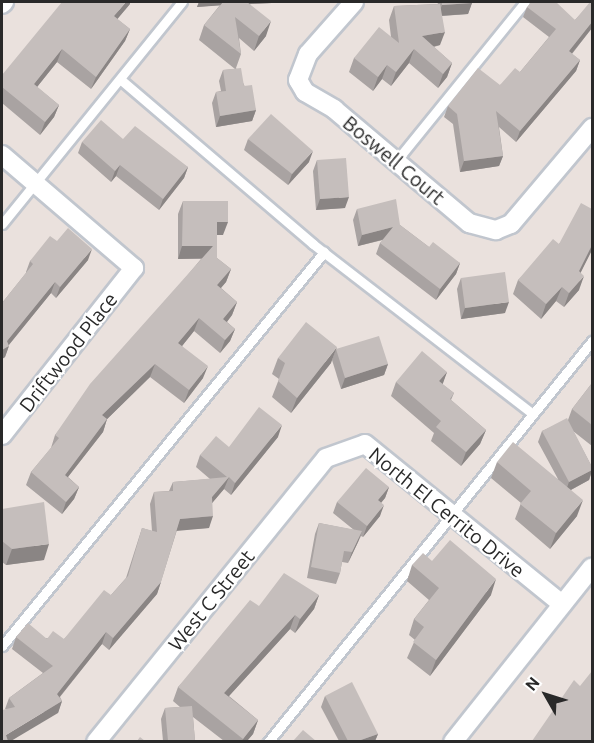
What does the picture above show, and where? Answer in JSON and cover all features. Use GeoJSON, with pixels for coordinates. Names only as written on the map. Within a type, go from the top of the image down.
{"type":"FeatureCollection","features":[{"type":"Feature","properties":{"kind":"street","name":"Boswell Court"},"geometry":{"type":"LineString","coordinates":[[354,2],[308,54],[298,80],[306,92],[397,160],[469,223],[496,230],[525,211],[592,128]]}},
{"type":"Feature","properties":{"kind":"street"},"geometry":{"type":"LineString","coordinates":[[2,155],[34,183]]}},
{"type":"Feature","properties":{"kind":"street","name":"Driftwood Place"},"geometry":{"type":"LineString","coordinates":[[2,435],[134,268],[34,183]]}},
{"type":"Feature","properties":{"kind":"street","name":"North El Cerrito Drive"},"geometry":{"type":"LineString","coordinates":[[326,458],[365,444],[562,604]]}},
{"type":"Feature","properties":{"kind":"street","name":"West C Street"},"geometry":{"type":"LineString","coordinates":[[96,741],[326,458]]}},
{"type":"Feature","properties":{"kind":"street"},"geometry":{"type":"LineString","coordinates":[[453,741],[592,567]]}},
{"type":"Feature","properties":{"kind":"lane"},"geometry":{"type":"LineString","coordinates":[[2,224],[183,2]]}},
{"type":"Feature","properties":{"kind":"lane"},"geometry":{"type":"LineString","coordinates":[[397,160],[525,2]]}},
{"type":"Feature","properties":{"kind":"lane"},"geometry":{"type":"LineString","coordinates":[[120,79],[324,252],[533,414]]}},
{"type":"Feature","properties":{"kind":"lane"},"geometry":{"type":"LineString","coordinates":[[2,646],[324,252]]}},
{"type":"Feature","properties":{"kind":"lane"},"geometry":{"type":"LineString","coordinates":[[268,741],[592,340]]}},
{"type":"Feature","properties":{"kind":"building"},"geometry":{"type":"Polygon","coordinates":[[[62,2],[126,2],[114,16],[130,29],[96,77],[62,49],[34,84],[59,105],[45,122],[2,87],[2,75],[62,2]]]}},
{"type":"Feature","properties":{"kind":"building"},"geometry":{"type":"Polygon","coordinates":[[[223,2],[247,2],[271,21],[259,36],[235,17],[241,54],[204,25],[223,2]]]}},
{"type":"Feature","properties":{"kind":"building"},"geometry":{"type":"Polygon","coordinates":[[[442,2],[472,2],[472,3],[442,5],[442,2]]]}},
{"type":"Feature","properties":{"kind":"building"},"geometry":{"type":"Polygon","coordinates":[[[531,2],[556,2],[575,20],[592,2],[592,22],[569,51],[580,60],[520,131],[496,111],[503,156],[464,161],[457,114],[448,106],[478,68],[500,85],[515,68],[520,72],[556,29],[527,7],[531,2]]]}},
{"type":"Feature","properties":{"kind":"building"},"geometry":{"type":"Polygon","coordinates":[[[440,4],[445,32],[422,36],[452,63],[443,74],[414,49],[396,72],[387,65],[378,77],[354,58],[379,27],[399,43],[394,6],[440,4]]]}},
{"type":"Feature","properties":{"kind":"building"},"geometry":{"type":"Polygon","coordinates":[[[241,68],[244,86],[252,85],[256,110],[220,116],[216,92],[226,91],[223,70],[241,68]]]}},
{"type":"Feature","properties":{"kind":"building"},"geometry":{"type":"Polygon","coordinates":[[[271,114],[313,151],[292,174],[248,139],[271,114]]]}},
{"type":"Feature","properties":{"kind":"building"},"geometry":{"type":"Polygon","coordinates":[[[101,120],[123,139],[135,126],[188,167],[163,199],[120,165],[115,171],[82,142],[101,120]]]}},
{"type":"Feature","properties":{"kind":"building"},"geometry":{"type":"Polygon","coordinates":[[[346,158],[349,197],[320,199],[317,160],[346,158]]]}},
{"type":"Feature","properties":{"kind":"building"},"geometry":{"type":"Polygon","coordinates":[[[396,199],[400,225],[429,247],[433,242],[460,263],[440,289],[380,243],[393,227],[362,235],[357,209],[396,199]]]}},
{"type":"Feature","properties":{"kind":"building"},"geometry":{"type":"Polygon","coordinates":[[[183,201],[228,201],[228,222],[217,222],[217,258],[231,269],[217,285],[237,302],[223,319],[235,329],[225,340],[199,318],[178,343],[208,366],[189,390],[155,364],[102,415],[107,419],[65,475],[79,487],[66,502],[31,472],[59,438],[55,435],[90,384],[213,246],[182,246],[183,201]]]}},
{"type":"Feature","properties":{"kind":"building"},"geometry":{"type":"Polygon","coordinates":[[[581,203],[592,209],[592,245],[579,271],[584,276],[569,293],[562,287],[546,304],[518,280],[553,239],[559,244],[581,203]]]}},
{"type":"Feature","properties":{"kind":"building"},"geometry":{"type":"Polygon","coordinates":[[[68,228],[92,249],[60,287],[55,282],[7,341],[9,346],[2,350],[2,303],[33,264],[30,261],[50,236],[57,241],[68,228]]]}},
{"type":"Feature","properties":{"kind":"building"},"geometry":{"type":"Polygon","coordinates":[[[505,272],[509,302],[465,308],[461,278],[505,272]]]}},
{"type":"Feature","properties":{"kind":"building"},"geometry":{"type":"Polygon","coordinates":[[[306,322],[337,347],[297,398],[278,381],[285,363],[278,358],[306,322]]]}},
{"type":"Feature","properties":{"kind":"building"},"geometry":{"type":"Polygon","coordinates":[[[379,336],[388,364],[345,378],[336,349],[379,336]]]}},
{"type":"Feature","properties":{"kind":"building"},"geometry":{"type":"Polygon","coordinates":[[[422,351],[447,372],[439,381],[454,393],[450,399],[486,430],[466,452],[436,427],[441,421],[396,382],[422,351]]]}},
{"type":"Feature","properties":{"kind":"building"},"geometry":{"type":"Polygon","coordinates":[[[592,383],[592,425],[572,409],[592,383]]]}},
{"type":"Feature","properties":{"kind":"building"},"geometry":{"type":"Polygon","coordinates":[[[259,407],[282,425],[235,483],[229,477],[212,497],[213,516],[180,519],[161,582],[113,638],[106,632],[57,694],[62,701],[6,735],[8,741],[2,741],[2,710],[15,707],[9,698],[53,666],[16,637],[28,623],[47,639],[53,631],[64,639],[104,590],[111,595],[128,576],[142,528],[157,532],[154,492],[173,491],[173,482],[227,477],[200,455],[216,436],[229,447],[259,407]]]}},
{"type":"Feature","properties":{"kind":"building"},"geometry":{"type":"Polygon","coordinates":[[[567,418],[592,467],[592,470],[569,482],[542,431],[567,418]]]}},
{"type":"Feature","properties":{"kind":"building"},"geometry":{"type":"Polygon","coordinates":[[[513,442],[583,500],[556,533],[520,504],[531,491],[497,462],[513,442]]]}},
{"type":"Feature","properties":{"kind":"building"},"geometry":{"type":"Polygon","coordinates":[[[366,468],[389,487],[378,500],[384,505],[367,526],[337,502],[366,468]]]}},
{"type":"Feature","properties":{"kind":"building"},"geometry":{"type":"Polygon","coordinates":[[[44,502],[49,544],[12,549],[2,541],[2,509],[44,502]]]}},
{"type":"Feature","properties":{"kind":"building"},"geometry":{"type":"Polygon","coordinates":[[[319,523],[362,531],[352,552],[344,551],[340,573],[311,567],[319,523]]]}},
{"type":"Feature","properties":{"kind":"building"},"geometry":{"type":"Polygon","coordinates":[[[450,540],[496,579],[436,660],[413,642],[424,627],[414,619],[439,588],[412,565],[423,553],[432,561],[450,540]]]}},
{"type":"Feature","properties":{"kind":"building"},"geometry":{"type":"Polygon","coordinates":[[[284,573],[319,595],[300,619],[295,615],[224,693],[258,720],[243,739],[178,687],[250,600],[259,606],[284,573]]]}},
{"type":"Feature","properties":{"kind":"building"},"geometry":{"type":"Polygon","coordinates":[[[592,671],[592,741],[532,741],[574,680],[580,686],[592,671]]]}},
{"type":"Feature","properties":{"kind":"building"},"geometry":{"type":"Polygon","coordinates":[[[352,682],[378,734],[358,741],[348,741],[325,696],[352,682]]]}},
{"type":"Feature","properties":{"kind":"building"},"geometry":{"type":"Polygon","coordinates":[[[192,706],[195,741],[168,741],[165,708],[192,706]]]}},
{"type":"Feature","properties":{"kind":"building"},"geometry":{"type":"Polygon","coordinates":[[[303,730],[316,741],[293,741],[303,730]]]}}]}
